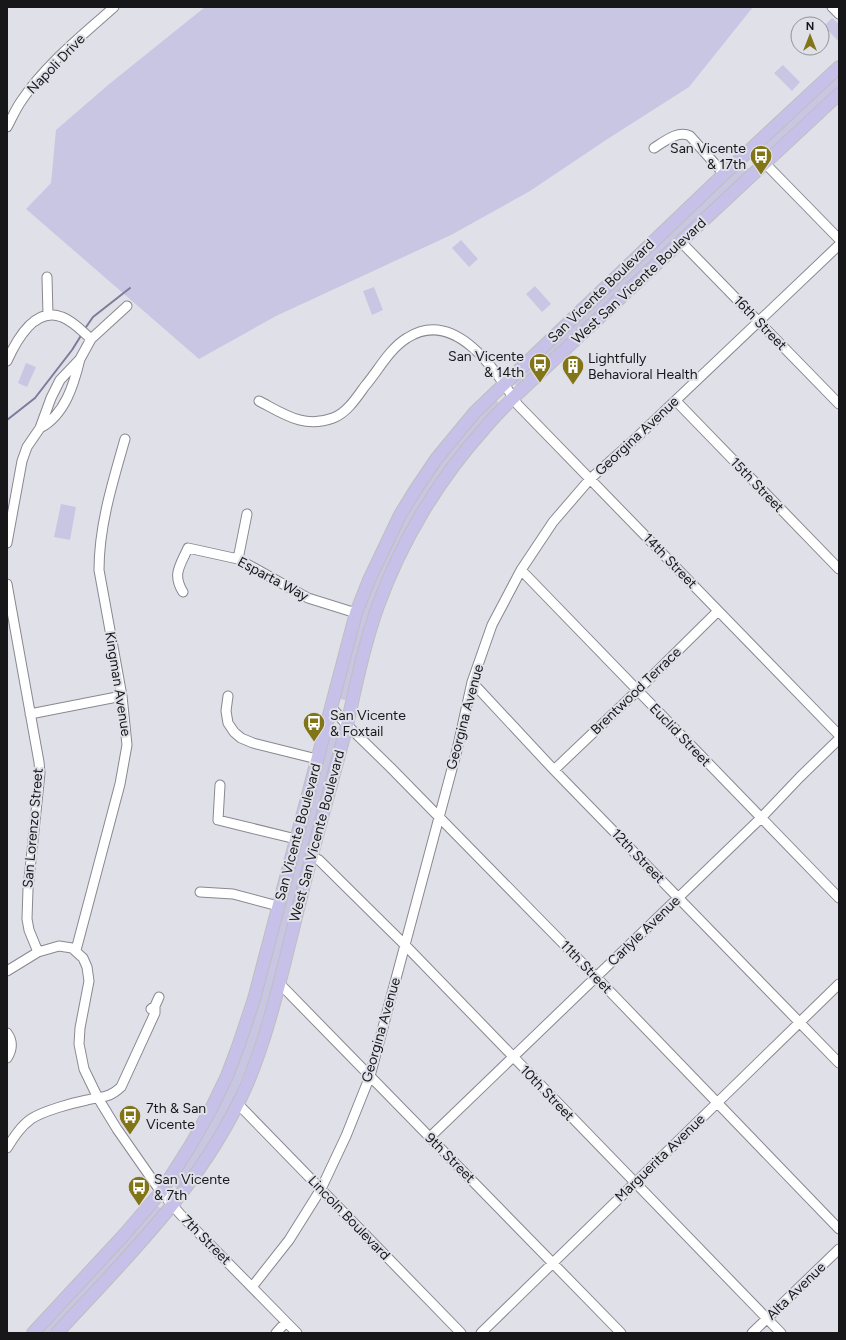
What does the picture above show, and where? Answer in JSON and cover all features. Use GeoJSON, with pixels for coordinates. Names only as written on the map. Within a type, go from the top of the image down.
{"type":"FeatureCollection","features":[{"type":"Feature","properties":{"kind":"main road","name":"San Vicente Boulevard"},"geometry":{"type":"LineString","coordinates":[[33,1333],[123,1236],[161,1192],[192,1143],[227,1076],[254,999],[356,613],[385,545],[400,515],[416,489],[454,436],[504,383],[839,67]]}},
{"type":"Feature","properties":{"kind":"main road","name":"West San Vicente Boulevard"},"geometry":{"type":"LineString","coordinates":[[57,1333],[173,1206],[212,1150],[238,1104],[248,1082],[265,1035],[357,678],[378,606],[404,545],[431,498],[484,428],[513,398],[839,94]]}},
{"type":"Feature","properties":{"kind":"street","name":"Napoli Drive"},"geometry":{"type":"LineString","coordinates":[[7,127],[22,100],[42,75],[114,7]]}},
{"type":"Feature","properties":{"kind":"street"},"geometry":{"type":"LineString","coordinates":[[832,7],[839,14]]}},
{"type":"Feature","properties":{"kind":"street"},"geometry":{"type":"LineString","coordinates":[[654,148],[676,135],[686,134],[690,136],[724,174]]}},
{"type":"Feature","properties":{"kind":"street"},"geometry":{"type":"LineString","coordinates":[[751,149],[839,239]]}},
{"type":"Feature","properties":{"kind":"street","name":"16th Street"},"geometry":{"type":"LineString","coordinates":[[681,242],[839,404]]}},
{"type":"Feature","properties":{"kind":"street","name":"Georgina Avenue"},"geometry":{"type":"LineString","coordinates":[[252,1287],[289,1240],[321,1189],[346,1136],[370,1076],[438,816],[457,750],[472,682],[492,625],[521,570],[553,522],[590,479],[676,401],[839,245]]}},
{"type":"Feature","properties":{"kind":"street"},"geometry":{"type":"LineString","coordinates":[[47,276],[48,315]]}},
{"type":"Feature","properties":{"kind":"street"},"geometry":{"type":"LineString","coordinates":[[7,543],[22,461],[27,447],[40,428],[51,398],[60,380],[80,358],[91,339],[127,306]]}},
{"type":"Feature","properties":{"kind":"street"},"geometry":{"type":"LineString","coordinates":[[7,361],[13,349],[31,324],[48,315],[61,316],[70,321],[91,339]]}},
{"type":"Feature","properties":{"kind":"street","name":"14th Street"},"geometry":{"type":"LineString","coordinates":[[259,401],[294,419],[305,422],[316,422],[335,417],[349,406],[400,343],[407,338],[424,331],[441,331],[450,333],[460,338],[472,346],[504,383],[518,405],[839,735]]}},
{"type":"Feature","properties":{"kind":"street"},"geometry":{"type":"LineString","coordinates":[[40,428],[48,424],[61,410],[76,376],[80,358]]}},
{"type":"Feature","properties":{"kind":"street","name":"15th Street"},"geometry":{"type":"LineString","coordinates":[[676,401],[839,569]]}},
{"type":"Feature","properties":{"kind":"street","name":"Kingman Avenue"},"geometry":{"type":"LineString","coordinates":[[76,950],[120,784],[127,745],[122,696],[99,570],[99,553],[102,532],[125,439]]}},
{"type":"Feature","properties":{"kind":"street"},"geometry":{"type":"LineString","coordinates":[[238,559],[247,514]]}},
{"type":"Feature","properties":{"kind":"street","name":"Esparta Way"},"geometry":{"type":"LineString","coordinates":[[184,592],[178,583],[177,575],[188,548],[238,559],[308,598],[356,613]]}},
{"type":"Feature","properties":{"kind":"street","name":"Euclid Street"},"geometry":{"type":"LineString","coordinates":[[521,570],[839,898]]}},
{"type":"Feature","properties":{"kind":"street","name":"San Lorenzo Street"},"geometry":{"type":"LineString","coordinates":[[7,584],[40,774],[28,889],[27,919],[29,930],[38,952]]}},
{"type":"Feature","properties":{"kind":"street","name":"Brentwood Terrace"},"geometry":{"type":"LineString","coordinates":[[554,770],[718,611]]}},
{"type":"Feature","properties":{"kind":"street","name":"12th Street"},"geometry":{"type":"LineString","coordinates":[[472,682],[554,770],[839,1063]]}},
{"type":"Feature","properties":{"kind":"street"},"geometry":{"type":"LineString","coordinates":[[30,714],[122,696]]}},
{"type":"Feature","properties":{"kind":"street"},"geometry":{"type":"LineString","coordinates":[[228,696],[226,711],[228,723],[234,732],[241,738],[253,743],[317,759]]}},
{"type":"Feature","properties":{"kind":"street","name":"11th Street"},"geometry":{"type":"LineString","coordinates":[[331,707],[346,725],[391,768],[596,977],[839,1229]]}},
{"type":"Feature","properties":{"kind":"street","name":"Carlyle Avenue"},"geometry":{"type":"LineString","coordinates":[[429,1138],[679,898],[839,739]]}},
{"type":"Feature","properties":{"kind":"street"},"geometry":{"type":"LineString","coordinates":[[220,785],[218,820],[296,839]]}},
{"type":"Feature","properties":{"kind":"street","name":"10th Street"},"geometry":{"type":"LineString","coordinates":[[311,856],[319,860],[405,945],[781,1333]]}},
{"type":"Feature","properties":{"kind":"street"},"geometry":{"type":"LineString","coordinates":[[200,892],[233,894],[278,906]]}},
{"type":"Feature","properties":{"kind":"street"},"geometry":{"type":"LineString","coordinates":[[7,971],[38,952],[59,946],[76,950]]}},
{"type":"Feature","properties":{"kind":"street","name":"7th Street"},"geometry":{"type":"LineString","coordinates":[[76,950],[83,958],[87,967],[89,981],[80,1028],[80,1053],[84,1069],[98,1098],[117,1129],[161,1192],[297,1333]]}},
{"type":"Feature","properties":{"kind":"street","name":"9th Street"},"geometry":{"type":"LineString","coordinates":[[279,983],[621,1333]]}},
{"type":"Feature","properties":{"kind":"street","name":"Marguerita Avenue"},"geometry":{"type":"LineString","coordinates":[[481,1333],[634,1182],[839,984]]}},
{"type":"Feature","properties":{"kind":"street"},"geometry":{"type":"LineString","coordinates":[[7,1148],[16,1133],[39,1114],[86,1100],[108,1096],[115,1092],[120,1087],[136,1047],[155,1013],[155,1006],[159,997]]}},
{"type":"Feature","properties":{"kind":"street"},"geometry":{"type":"LineString","coordinates":[[7,1033],[10,1038],[11,1046],[10,1053],[7,1058]]}},
{"type":"Feature","properties":{"kind":"street","name":"Lincoln Boulevard"},"geometry":{"type":"LineString","coordinates":[[238,1104],[461,1333]]}},
{"type":"Feature","properties":{"kind":"street","name":"Alta Avenue"},"geometry":{"type":"LineString","coordinates":[[752,1333],[839,1248]]}},
{"type":"Feature","properties":{"kind":"street"},"geometry":{"type":"LineString","coordinates":[[276,1333],[286,1322]]}},
{"type":"Feature","properties":{"kind":"shaded area"},"geometry":{"type":"Polygon","coordinates":[[[205,7],[753,7],[689,87],[530,191],[451,235],[276,316],[199,359],[26,209],[51,183],[56,130],[108,85],[205,7]]]}},
{"type":"Feature","properties":{"kind":"shaded area"},"geometry":{"type":"Polygon","coordinates":[[[832,18],[839,24],[839,42],[830,32],[830,20],[832,18]]]}},
{"type":"Feature","properties":{"kind":"shaded area"},"geometry":{"type":"Polygon","coordinates":[[[783,65],[800,82],[792,91],[774,73],[783,65]]]}},
{"type":"Feature","properties":{"kind":"shaded area"},"geometry":{"type":"Polygon","coordinates":[[[839,72],[839,87],[775,147],[770,149],[766,148],[766,142],[839,72]]]}},
{"type":"Feature","properties":{"kind":"shaded area"},"geometry":{"type":"Polygon","coordinates":[[[743,162],[750,171],[520,386],[515,385],[513,382],[743,162]]]}},
{"type":"Feature","properties":{"kind":"shaded area"},"geometry":{"type":"Polygon","coordinates":[[[461,240],[478,259],[469,267],[452,248],[461,240]]]}},
{"type":"Feature","properties":{"kind":"shaded area"},"geometry":{"type":"Polygon","coordinates":[[[535,286],[551,304],[542,312],[526,294],[535,286]]]}},
{"type":"Feature","properties":{"kind":"shaded area"},"geometry":{"type":"Polygon","coordinates":[[[374,287],[383,310],[372,315],[363,291],[374,287]]]}},
{"type":"Feature","properties":{"kind":"shaded area"},"geometry":{"type":"Polygon","coordinates":[[[26,363],[36,367],[27,387],[18,383],[26,363]]]}},
{"type":"Feature","properties":{"kind":"shaded area"},"geometry":{"type":"Polygon","coordinates":[[[495,399],[500,404],[412,522],[348,698],[345,700],[340,699],[338,697],[353,637],[374,576],[397,529],[431,473],[465,428],[495,399]]]}},
{"type":"Feature","properties":{"kind":"shaded area"},"geometry":{"type":"Polygon","coordinates":[[[61,504],[76,507],[70,540],[54,537],[61,504]]]}},
{"type":"Feature","properties":{"kind":"shaded area"},"geometry":{"type":"Polygon","coordinates":[[[330,729],[338,735],[275,976],[249,1061],[232,1101],[210,1143],[180,1187],[175,1187],[173,1182],[195,1149],[219,1105],[330,729]]]}},
{"type":"Feature","properties":{"kind":"shaded area"},"geometry":{"type":"Polygon","coordinates":[[[156,1206],[161,1208],[162,1211],[52,1333],[38,1333],[156,1206]]]}},
{"type":"Feature","properties":{"kind":"waterway"},"geometry":{"type":"LineString","coordinates":[[84,330],[93,317],[130,288]]}},
{"type":"Feature","properties":{"kind":"waterway"},"geometry":{"type":"LineString","coordinates":[[7,420],[35,398],[72,350],[82,334]]}},
{"type":"Feature","properties":{"kind":"place","name":"San Vicente & 17th"},"geometry":{"type":"Point","coordinates":[761,176]}},
{"type":"Feature","properties":{"kind":"place","name":"San Vicente & 14th"},"geometry":{"type":"Point","coordinates":[540,384]}},
{"type":"Feature","properties":{"kind":"place","name":"Lightfully Behavioral Health"},"geometry":{"type":"Point","coordinates":[573,386]}},
{"type":"Feature","properties":{"kind":"place","name":"San Vicente & Foxtail"},"geometry":{"type":"Point","coordinates":[314,742]}},
{"type":"Feature","properties":{"kind":"place","name":"7th & San Vicente"},"geometry":{"type":"Point","coordinates":[130,1136]}},
{"type":"Feature","properties":{"kind":"place","name":"San Vicente & 7th"},"geometry":{"type":"Point","coordinates":[139,1206]}}]}
